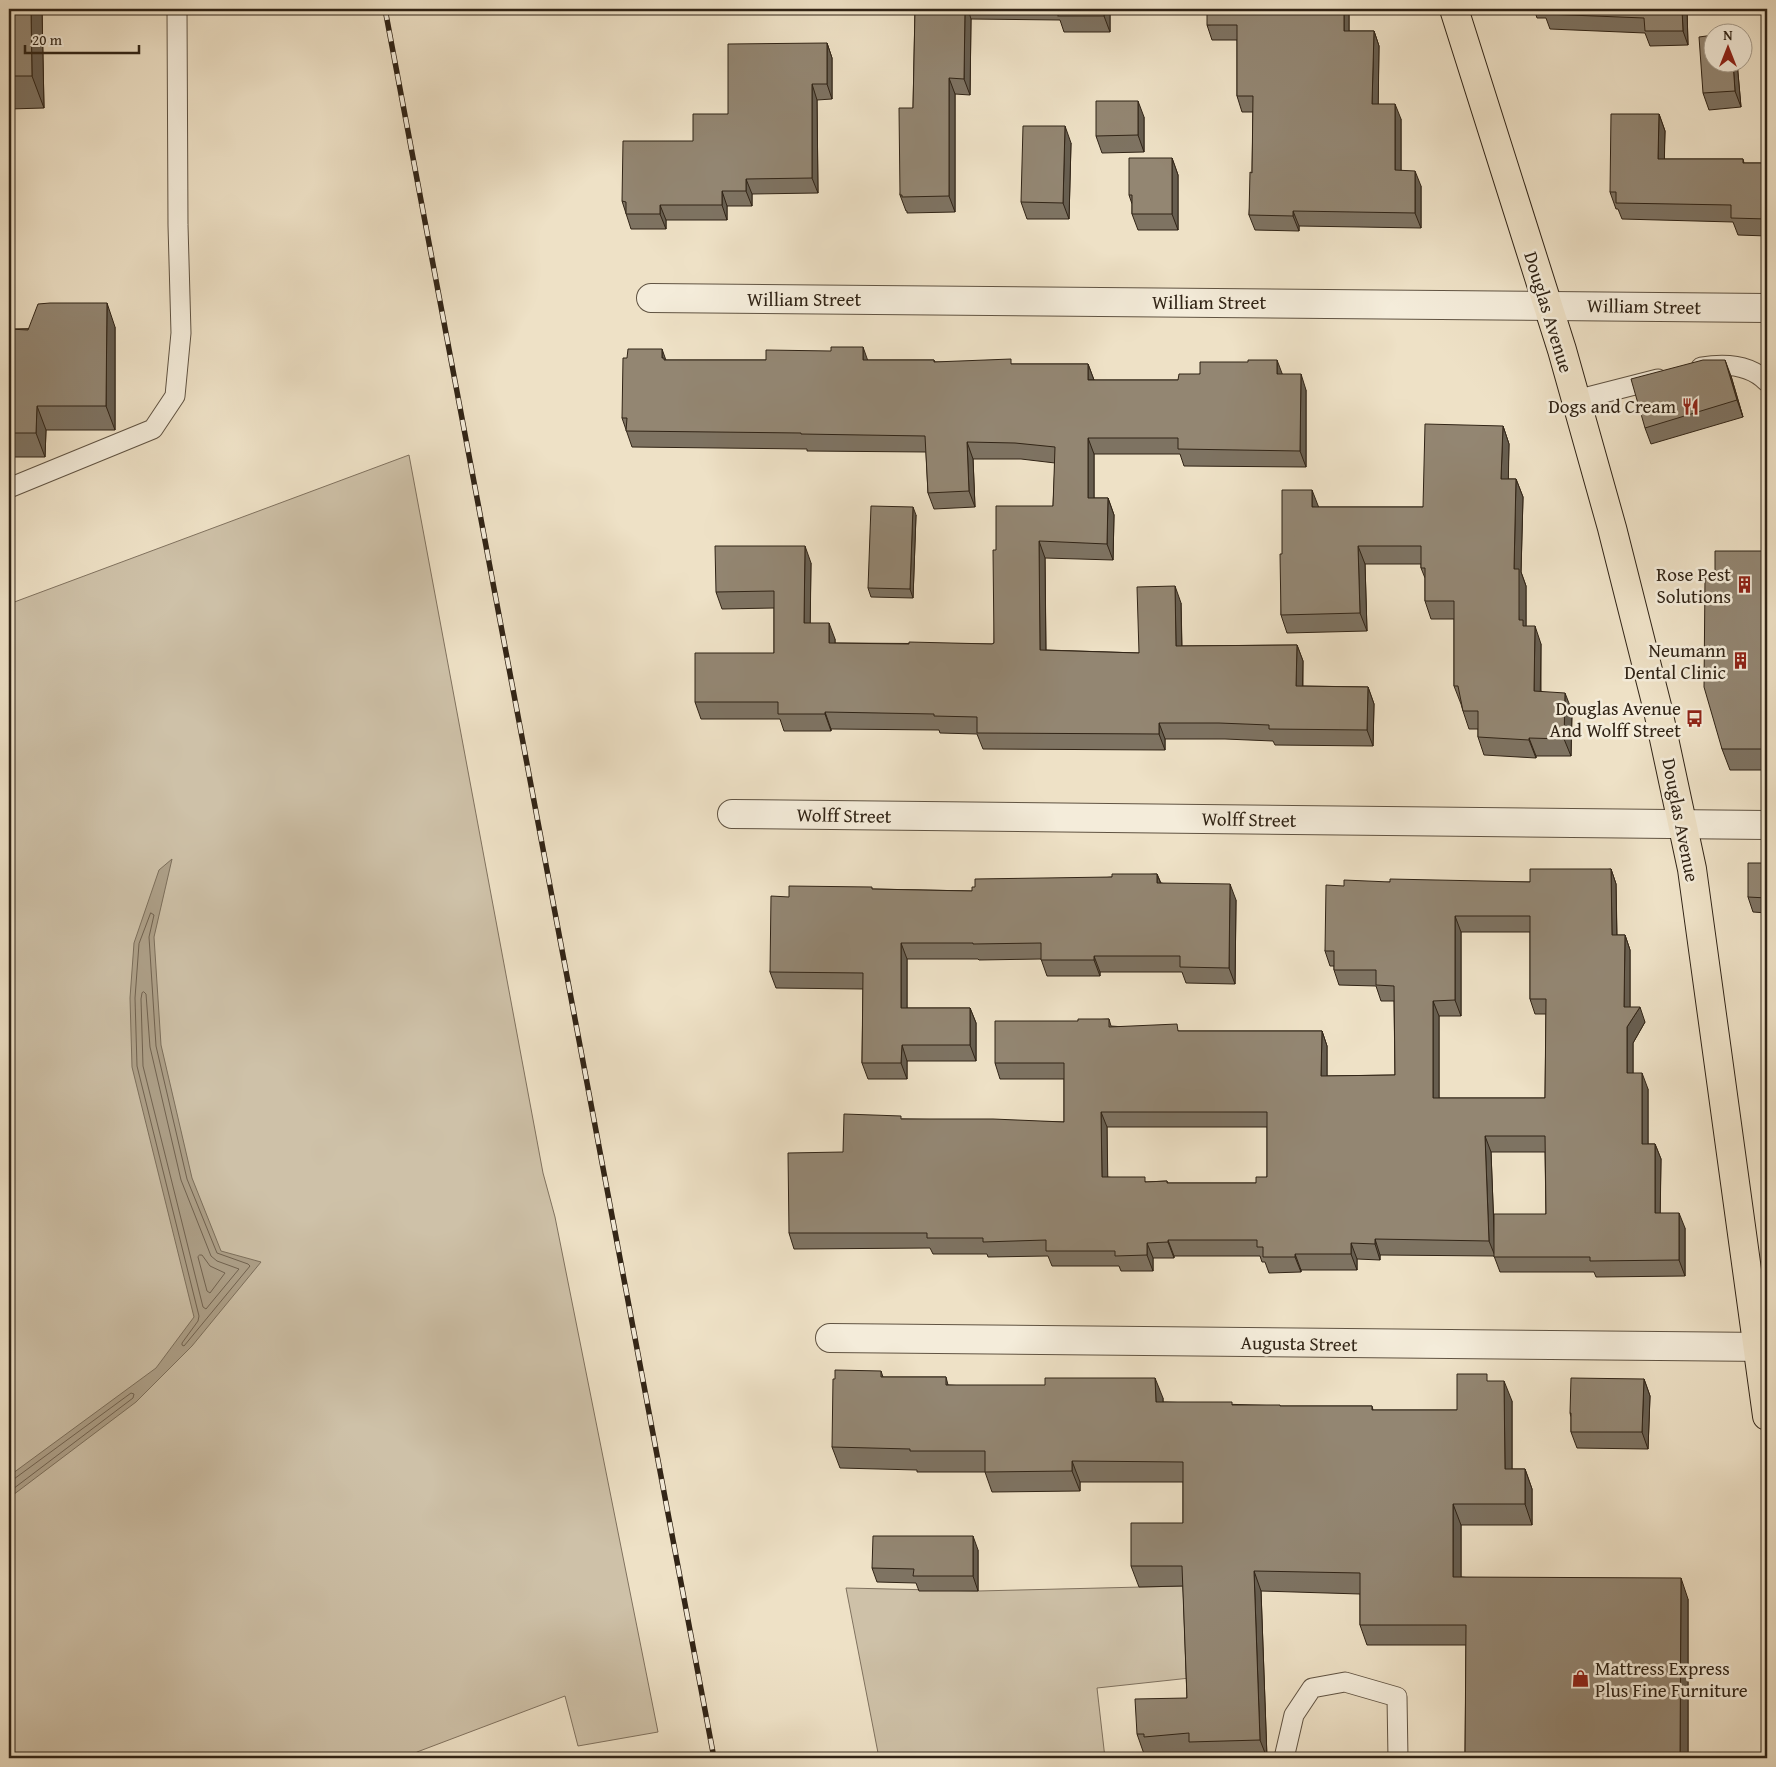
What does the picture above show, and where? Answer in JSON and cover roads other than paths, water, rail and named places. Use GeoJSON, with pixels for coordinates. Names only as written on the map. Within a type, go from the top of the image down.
{"type":"FeatureCollection","features":[{"type":"Feature","properties":{"kind":"main road","name":"Douglas Avenue"},"geometry":{"type":"LineString","coordinates":[[1454,9],[1548,305],[1576,400],[1612,528],[1650,679],[1683,823],[1692,869],[1763,1347],[1767,1416]]}},
{"type":"Feature","properties":{"kind":"street","name":"William Street"},"geometry":{"type":"LineString","coordinates":[[651,298],[1767,308]]}},
{"type":"Feature","properties":{"kind":"street","name":"Wolff Street"},"geometry":{"type":"LineString","coordinates":[[732,814],[1767,825]]}},
{"type":"Feature","properties":{"kind":"street","name":"Augusta Street"},"geometry":{"type":"LineString","coordinates":[[830,1338],[1763,1347]]}},
{"type":"Feature","properties":{"kind":"lane"},"geometry":{"type":"LineString","coordinates":[[9,488],[153,429],[175,396],[181,333],[178,225],[177,9]]}},
{"type":"Feature","properties":{"kind":"lane"},"geometry":{"type":"LineString","coordinates":[[1576,400],[1677,373],[1720,364],[1741,367],[1759,374],[1767,382]]}},
{"type":"Feature","properties":{"kind":"lane"},"geometry":{"type":"LineString","coordinates":[[1284,1758],[1294,1715],[1312,1688],[1344,1682],[1397,1697],[1398,1758]]}},
{"type":"Feature","properties":{"kind":"water"},"geometry":{"type":"Polygon","coordinates":[[[172,859],[154,937],[161,1045],[192,1178],[221,1251],[261,1262],[192,1346],[136,1402],[9,1498],[9,1476],[156,1368],[194,1317],[132,1067],[130,998],[134,943],[159,870],[172,859]]]}},
{"type":"Feature","properties":{"kind":"railway"},"geometry":{"type":"LineString","coordinates":[[385,9],[714,1758]]}},
{"type":"Feature","properties":{"kind":"place","name":"Dogs and Cream"},"geometry":{"type":"Point","coordinates":[1690,406]}},
{"type":"Feature","properties":{"kind":"place","name":"Rose Pest Solutions"},"geometry":{"type":"Point","coordinates":[1745,585]}},
{"type":"Feature","properties":{"kind":"place","name":"Neumann Dental Clinic"},"geometry":{"type":"Point","coordinates":[1740,661]}},
{"type":"Feature","properties":{"kind":"place","name":"Douglas Avenue And Wolff Street"},"geometry":{"type":"Point","coordinates":[1695,719]}},
{"type":"Feature","properties":{"kind":"place","name":"Mattress Express Plus Fine Furniture"},"geometry":{"type":"Point","coordinates":[1581,1679]}}]}
